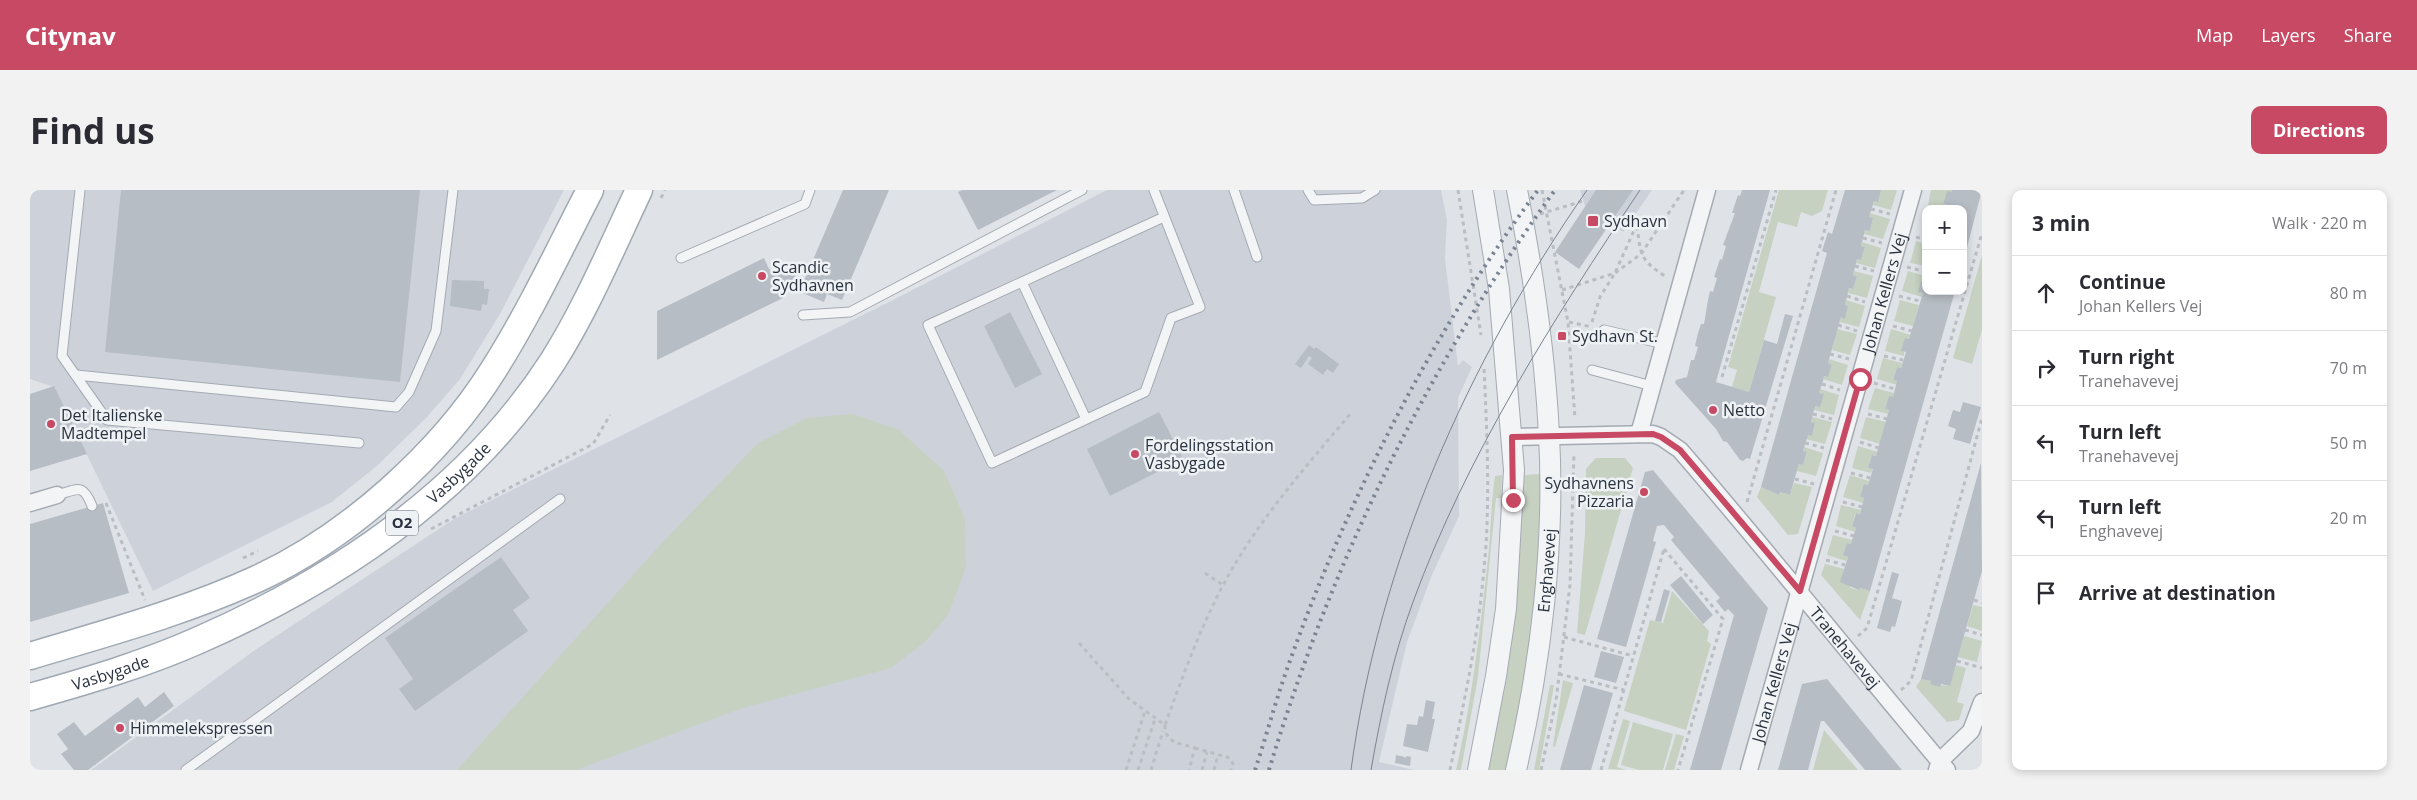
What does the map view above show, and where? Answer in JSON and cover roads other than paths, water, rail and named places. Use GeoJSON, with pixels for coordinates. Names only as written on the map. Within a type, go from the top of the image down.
{"type":"FeatureCollection","features":[{"type":"Feature","properties":{"kind":"main road","name":"Vasbygade"},"geometry":{"type":"LineString","coordinates":[[30,656],[174,613],[260,578],[314,547],[368,508],[413,468],[456,421],[494,370],[590,190]]}},
{"type":"Feature","properties":{"kind":"main road","name":"Vasbygade"},"geometry":{"type":"LineString","coordinates":[[30,697],[122,670],[199,640],[266,607],[334,569],[403,522],[458,476],[511,419],[553,361],[582,310],[639,190]]}},
{"type":"Feature","properties":{"kind":"street"},"geometry":{"type":"LineString","coordinates":[[1478,770],[1496,676],[1506,609],[1512,526],[1512,437],[1499,289],[1483,190]]}},
{"type":"Feature","properties":{"kind":"street","name":"Enghavevej"},"geometry":{"type":"LineString","coordinates":[[1516,770],[1533,686],[1547,561],[1549,436],[1544,363],[1517,190]]}},
{"type":"Feature","properties":{"kind":"street"},"geometry":{"type":"LineString","coordinates":[[1639,434],[1707,190]]}},
{"type":"Feature","properties":{"kind":"street","name":"Johan Kellers Vej"},"geometry":{"type":"LineString","coordinates":[[1749,770],[1913,190]]}},
{"type":"Feature","properties":{"kind":"street","name":"Tranehavevej"},"geometry":{"type":"LineString","coordinates":[[1512,437],[1639,434],[1661,437],[1680,450],[1800,591],[1844,648],[1942,767]]}},
{"type":"Feature","properties":{"kind":"street"},"geometry":{"type":"LineString","coordinates":[[30,503],[57,495]]}},
{"type":"Feature","properties":{"kind":"street"},"geometry":{"type":"LineString","coordinates":[[1942,767],[1971,732],[1982,702]]}},
{"type":"Feature","properties":{"kind":"lane"},"geometry":{"type":"LineString","coordinates":[[80,190],[62,356],[107,420],[359,443]]}},
{"type":"Feature","properties":{"kind":"lane"},"geometry":{"type":"LineString","coordinates":[[76,376],[396,407],[409,392],[436,331],[453,190]]}},
{"type":"Feature","properties":{"kind":"lane"},"geometry":{"type":"LineString","coordinates":[[680,258],[804,204],[810,190]]}},
{"type":"Feature","properties":{"kind":"lane"},"geometry":{"type":"LineString","coordinates":[[803,315],[850,312],[1082,190]]}},
{"type":"Feature","properties":{"kind":"lane"},"geometry":{"type":"LineString","coordinates":[[1154,190],[1200,307],[1171,318],[1145,392],[992,463],[928,326],[1164,217]]}},
{"type":"Feature","properties":{"kind":"lane"},"geometry":{"type":"LineString","coordinates":[[1234,190],[1257,257]]}},
{"type":"Feature","properties":{"kind":"lane"},"geometry":{"type":"LineString","coordinates":[[1308,190],[1314,200],[1362,198],[1375,190]]}},
{"type":"Feature","properties":{"kind":"lane"},"geometry":{"type":"LineString","coordinates":[[1022,282],[1086,419]]}},
{"type":"Feature","properties":{"kind":"lane"},"geometry":{"type":"LineString","coordinates":[[1604,330],[1664,344]]}},
{"type":"Feature","properties":{"kind":"lane"},"geometry":{"type":"LineString","coordinates":[[1592,370],[1652,386]]}},
{"type":"Feature","properties":{"kind":"lane"},"geometry":{"type":"LineString","coordinates":[[57,495],[78,489],[83,490],[92,506]]}},
{"type":"Feature","properties":{"kind":"lane"},"geometry":{"type":"LineString","coordinates":[[186,770],[560,499]]}},
{"type":"Feature","properties":{"kind":"tram line"},"geometry":{"type":"LineString","coordinates":[[1351,770],[1364,692],[1383,616],[1406,540],[1435,466],[1467,394],[1503,324],[1587,190]]}},
{"type":"Feature","properties":{"kind":"tram line"},"geometry":{"type":"LineString","coordinates":[[1371,770],[1388,685],[1399,643],[1413,602],[1459,493],[1514,389],[1544,338],[1640,190]]}},
{"type":"Feature","properties":{"kind":"railway"},"geometry":{"type":"LineString","coordinates":[[1255,770],[1283,682],[1311,606],[1336,543],[1365,481],[1427,360],[1499,245],[1538,190]]}},
{"type":"Feature","properties":{"kind":"railway"},"geometry":{"type":"LineString","coordinates":[[1269,770],[1294,692],[1322,616],[1353,541],[1388,468],[1425,396],[1465,326],[1555,190]]}},
{"type":"Feature","properties":{"kind":"place","name":"Sydhavn"},"geometry":{"type":"Point","coordinates":[1593,221]}},
{"type":"Feature","properties":{"kind":"place","name":"Scandic Sydhavnen"},"geometry":{"type":"Point","coordinates":[762,276]}},
{"type":"Feature","properties":{"kind":"place","name":"Sydhavn St."},"geometry":{"type":"Point","coordinates":[1562,336]}},
{"type":"Feature","properties":{"kind":"place","name":"Netto"},"geometry":{"type":"Point","coordinates":[1713,410]}},
{"type":"Feature","properties":{"kind":"place","name":"Det Italienske Madtempel"},"geometry":{"type":"Point","coordinates":[51,424]}},
{"type":"Feature","properties":{"kind":"place","name":"Fordelingsstation Vasbygade"},"geometry":{"type":"Point","coordinates":[1135,454]}},
{"type":"Feature","properties":{"kind":"place","name":"Sydhavnens Pizzaria"},"geometry":{"type":"Point","coordinates":[1644,492]}},
{"type":"Feature","properties":{"kind":"place","name":"Himmelekspressen"},"geometry":{"type":"Point","coordinates":[120,728]}}]}
